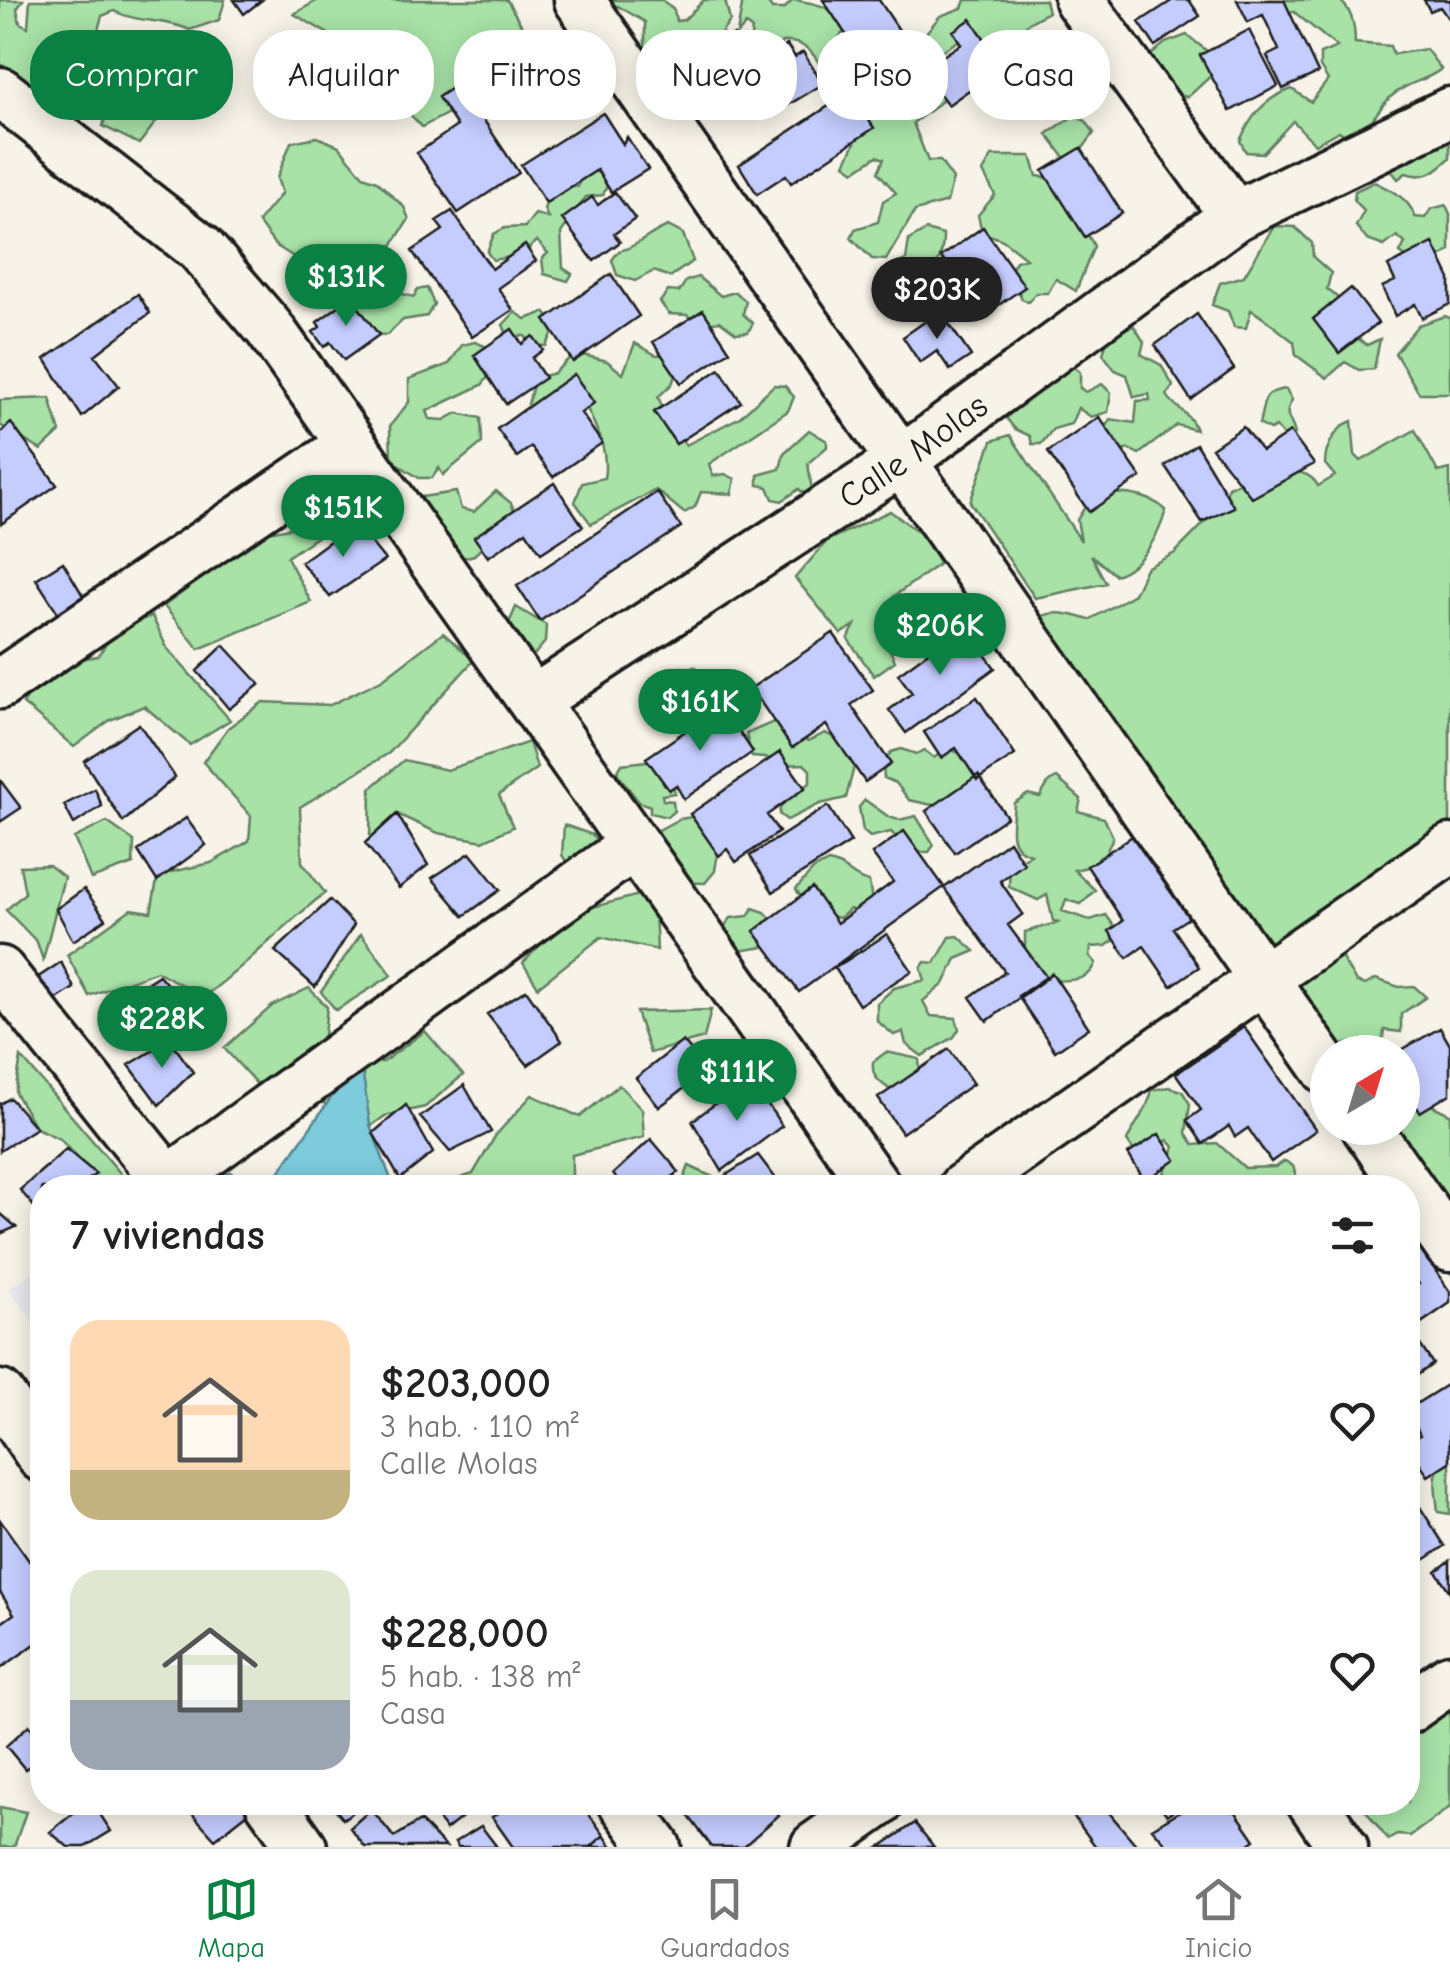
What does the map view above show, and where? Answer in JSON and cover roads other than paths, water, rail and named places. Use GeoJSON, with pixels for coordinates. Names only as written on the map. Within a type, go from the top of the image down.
{"type":"FeatureCollection","features":[{"type":"Feature","properties":{"kind":"street"},"geometry":{"type":"LineString","coordinates":[[580,0],[1310,1045]]}},
{"type":"Feature","properties":{"kind":"street"},"geometry":{"type":"LineString","coordinates":[[1079,0],[1235,216]]}},
{"type":"Feature","properties":{"kind":"street"},"geometry":{"type":"LineString","coordinates":[[0,92],[200,248],[268,328],[868,1175]]}},
{"type":"Feature","properties":{"kind":"street","name":"Calle Molas"},"geometry":{"type":"LineString","coordinates":[[532,701],[900,462],[1235,216],[1414,125],[1450,112]]}},
{"type":"Feature","properties":{"kind":"street"},"geometry":{"type":"LineString","coordinates":[[0,684],[351,445]]}},
{"type":"Feature","properties":{"kind":"street"},"geometry":{"type":"LineString","coordinates":[[182,1175],[634,845]]}},
{"type":"Feature","properties":{"kind":"street"},"geometry":{"type":"LineString","coordinates":[[981,1175],[1450,848]]}},
{"type":"Feature","properties":{"kind":"street"},"geometry":{"type":"LineString","coordinates":[[1,974],[163,1175]]}},
{"type":"Feature","properties":{"kind":"street"},"geometry":{"type":"LineString","coordinates":[[1379,1145],[1400,1175]]}},
{"type":"Feature","properties":{"kind":"street"},"geometry":{"type":"LineString","coordinates":[[1420,1204],[1450,1247]]}},
{"type":"Feature","properties":{"kind":"street"},"geometry":{"type":"LineString","coordinates":[[1420,1700],[1450,1679]]}},
{"type":"Feature","properties":{"kind":"street"},"geometry":{"type":"LineString","coordinates":[[279,1815],[302,1847]]}},
{"type":"Feature","properties":{"kind":"street"},"geometry":{"type":"LineString","coordinates":[[632,1815],[656,1847]]}},
{"type":"Feature","properties":{"kind":"street"},"geometry":{"type":"LineString","coordinates":[[815,1847],[860,1815]]}},
{"type":"Feature","properties":{"kind":"street"},"geometry":{"type":"LineString","coordinates":[[1321,1815],[1343,1847]]}},
{"type":"Feature","properties":{"kind":"water"},"geometry":{"type":"Polygon","coordinates":[[[362,1067],[370,1125],[389,1175],[277,1175],[349,1072],[362,1067]]]}}]}
